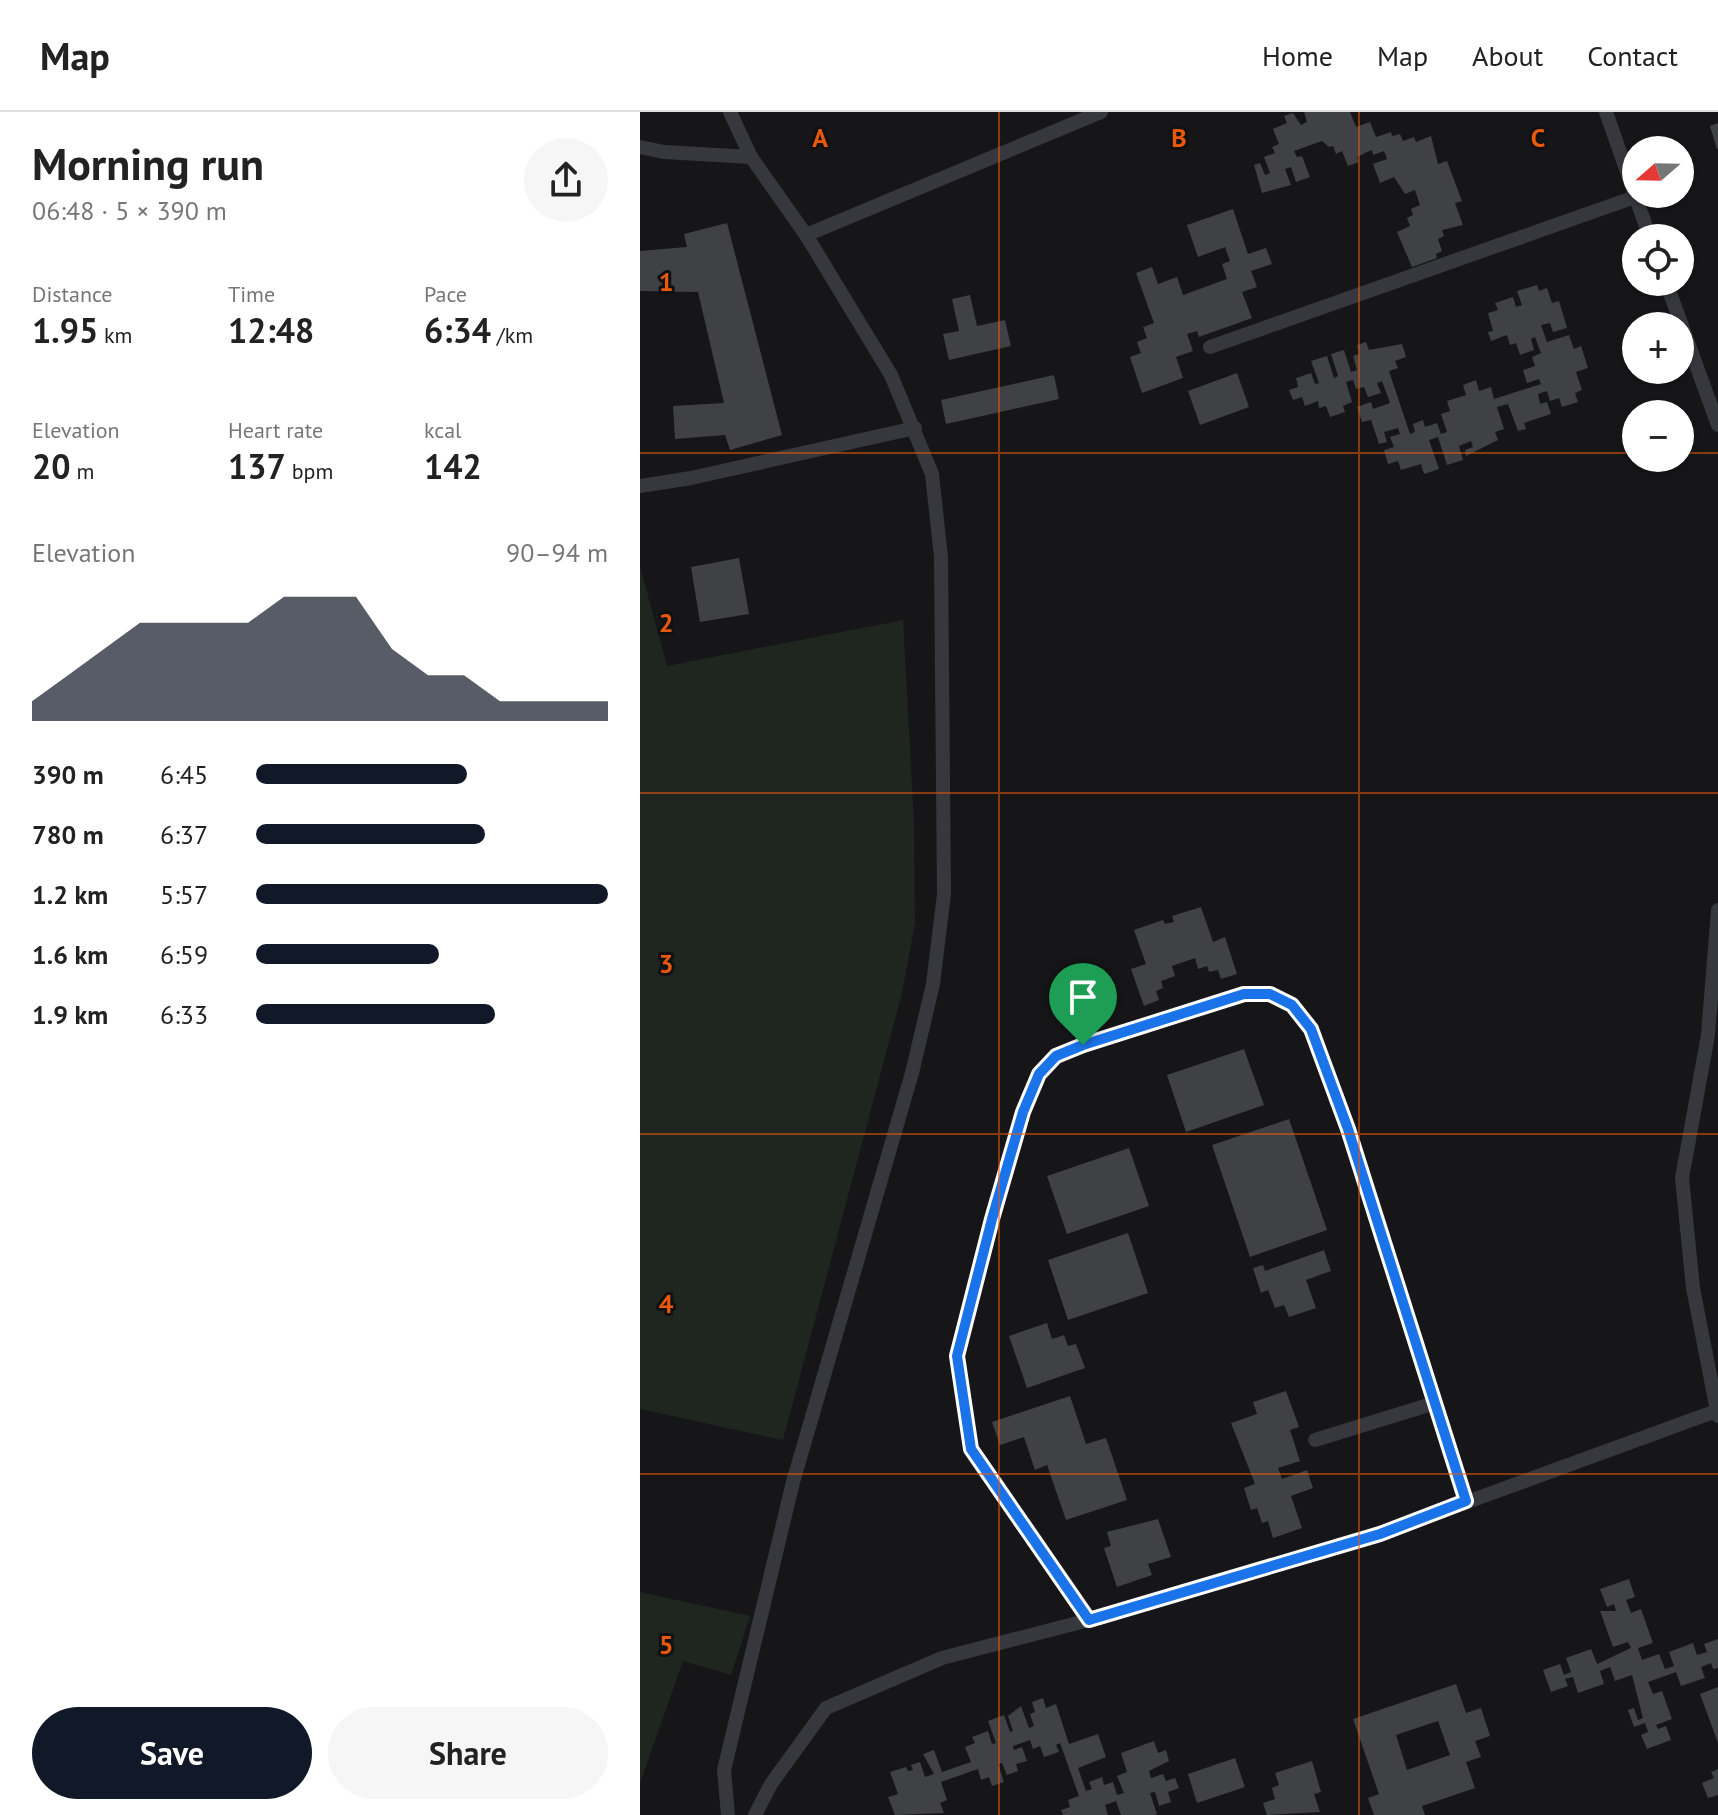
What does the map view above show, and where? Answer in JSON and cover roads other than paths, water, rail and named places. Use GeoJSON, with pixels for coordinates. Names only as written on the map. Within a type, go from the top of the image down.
{"type":"FeatureCollection","features":[{"type":"Feature","properties":{"kind":"lane"},"geometry":{"type":"LineString","coordinates":[[728,1815],[724,1770],[793,1482],[877,1199],[933,984],[944,894],[941,557],[932,474],[891,375],[806,235],[751,157],[730,112]]}},
{"type":"Feature","properties":{"kind":"lane"},"geometry":{"type":"LineString","coordinates":[[806,235],[1101,112]]}},
{"type":"Feature","properties":{"kind":"lane"},"geometry":{"type":"LineString","coordinates":[[1606,112],[1622,159]]}},
{"type":"Feature","properties":{"kind":"lane"},"geometry":{"type":"LineString","coordinates":[[640,147],[751,157]]}},
{"type":"Feature","properties":{"kind":"lane"},"geometry":{"type":"LineString","coordinates":[[1210,347],[1622,202]]}},
{"type":"Feature","properties":{"kind":"lane"},"geometry":{"type":"LineString","coordinates":[[1671,296],[1718,425]]}},
{"type":"Feature","properties":{"kind":"lane"},"geometry":{"type":"LineString","coordinates":[[640,486],[691,478],[915,428]]}},
{"type":"Feature","properties":{"kind":"lane"},"geometry":{"type":"LineString","coordinates":[[755,1815],[771,1784],[826,1708],[942,1658],[1089,1620],[1380,1534],[1717,1414],[1693,1288],[1682,1178],[1708,1035],[1718,910]]}},
{"type":"Feature","properties":{"kind":"lane"},"geometry":{"type":"LineString","coordinates":[[1089,1620],[971,1449],[957,1356],[1023,1112],[1039,1074],[1056,1056],[1244,994],[1270,994],[1292,1005],[1311,1029],[1348,1129],[1466,1501]]}},
{"type":"Feature","properties":{"kind":"lane"},"geometry":{"type":"LineString","coordinates":[[1315,1440],[1435,1403]]}}]}
